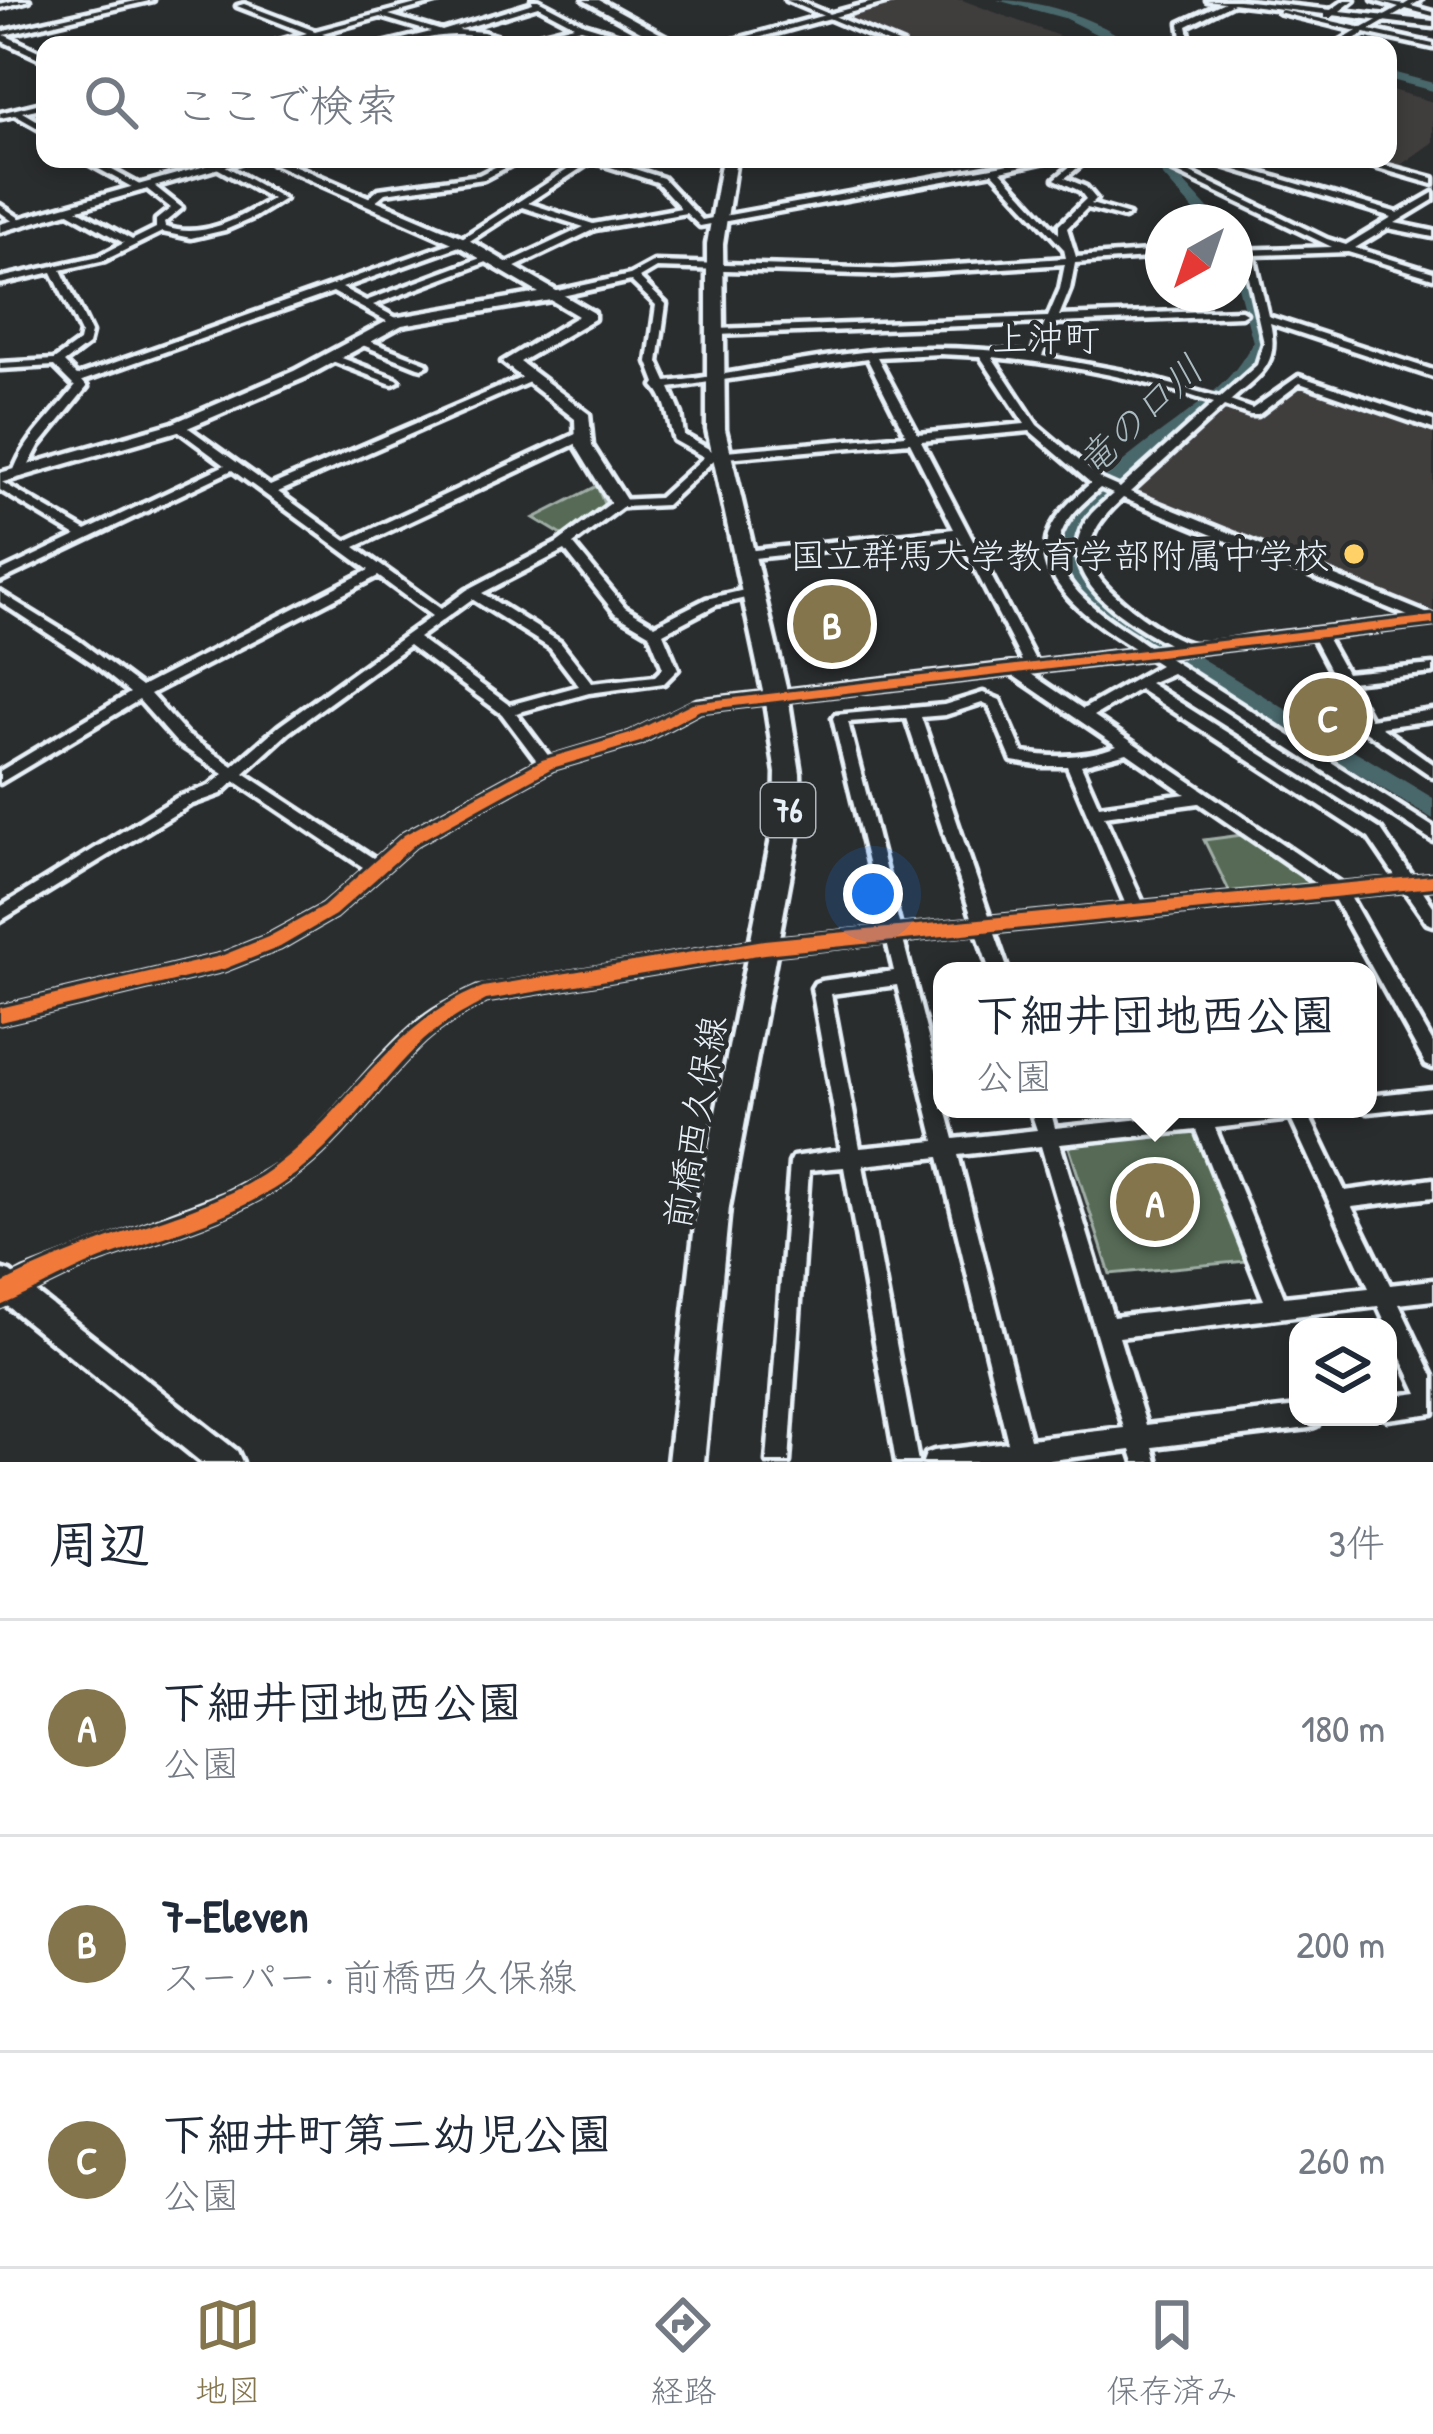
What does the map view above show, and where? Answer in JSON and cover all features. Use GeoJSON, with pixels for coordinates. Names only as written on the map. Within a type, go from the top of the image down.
{"type":"FeatureCollection","features":[{"type":"Feature","properties":{"kind":"main road"},"geometry":{"type":"LineString","coordinates":[[590,0],[659,36]]}},
{"type":"Feature","properties":{"kind":"main road","name":"前橋西久保線"},"geometry":{"type":"LineString","coordinates":[[686,1462],[713,1207],[788,819],[788,773],[776,696],[745,555],[716,456],[716,266],[728,168]]}},
{"type":"Feature","properties":{"kind":"street"},"geometry":{"type":"LineString","coordinates":[[0,5],[26,0]]}},
{"type":"Feature","properties":{"kind":"street"},"geometry":{"type":"LineString","coordinates":[[0,35],[149,0]]}},
{"type":"Feature","properties":{"kind":"street"},"geometry":{"type":"LineString","coordinates":[[376,0],[402,10]]}},
{"type":"Feature","properties":{"kind":"street"},"geometry":{"type":"LineString","coordinates":[[304,36],[439,0]]}},
{"type":"Feature","properties":{"kind":"street"},"geometry":{"type":"LineString","coordinates":[[790,0],[877,36]]}},
{"type":"Feature","properties":{"kind":"street"},"geometry":{"type":"LineString","coordinates":[[754,36],[891,0]]}},
{"type":"Feature","properties":{"kind":"street"},"geometry":{"type":"LineString","coordinates":[[1212,0],[1389,36]]}},
{"type":"Feature","properties":{"kind":"street"},"geometry":{"type":"LineString","coordinates":[[1328,16],[1351,0]]}},
{"type":"Feature","properties":{"kind":"street"},"geometry":{"type":"LineString","coordinates":[[1377,0],[1433,14]]}},
{"type":"Feature","properties":{"kind":"street"},"geometry":{"type":"LineString","coordinates":[[1354,36],[1417,0]]}},
{"type":"Feature","properties":{"kind":"street"},"geometry":{"type":"LineString","coordinates":[[427,36],[536,1],[581,26],[615,36]]}},
{"type":"Feature","properties":{"kind":"street"},"geometry":{"type":"LineString","coordinates":[[1185,36],[1182,26],[1232,2]]}},
{"type":"Feature","properties":{"kind":"street"},"geometry":{"type":"LineString","coordinates":[[241,6],[324,36]]}},
{"type":"Feature","properties":{"kind":"street"},"geometry":{"type":"LineString","coordinates":[[1282,12],[1433,24]]}},
{"type":"Feature","properties":{"kind":"street"},"geometry":{"type":"LineString","coordinates":[[381,15],[442,33],[498,36]]}},
{"type":"Feature","properties":{"kind":"street"},"geometry":{"type":"LineString","coordinates":[[544,36],[581,26]]}},
{"type":"Feature","properties":{"kind":"street"},"geometry":{"type":"LineString","coordinates":[[0,35],[36,53]]}},
{"type":"Feature","properties":{"kind":"street"},"geometry":{"type":"LineString","coordinates":[[1399,38],[1433,46]]}},
{"type":"Feature","properties":{"kind":"street"},"geometry":{"type":"LineString","coordinates":[[0,116],[36,106]]}},
{"type":"Feature","properties":{"kind":"street"},"geometry":{"type":"LineString","coordinates":[[16,112],[36,124]]}},
{"type":"Feature","properties":{"kind":"street"},"geometry":{"type":"LineString","coordinates":[[104,168],[177,208],[158,222],[161,229],[186,238],[232,224],[279,199],[229,168]]}},
{"type":"Feature","properties":{"kind":"street"},"geometry":{"type":"LineString","coordinates":[[0,228],[206,168]]}},
{"type":"Feature","properties":{"kind":"street"},"geometry":{"type":"LineString","coordinates":[[291,168],[462,242],[589,316],[510,362],[584,417],[581,436],[619,503]]}},
{"type":"Feature","properties":{"kind":"street"},"geometry":{"type":"LineString","coordinates":[[370,201],[382,190],[481,177],[500,168]]}},
{"type":"Feature","properties":{"kind":"street"},"geometry":{"type":"LineString","coordinates":[[75,380],[462,242],[578,168]]}},
{"type":"Feature","properties":{"kind":"street"},"geometry":{"type":"LineString","coordinates":[[621,168],[660,180],[700,223],[1000,168]]}},
{"type":"Feature","properties":{"kind":"street"},"geometry":{"type":"LineString","coordinates":[[1036,358],[1052,320],[1068,251],[1063,227],[1090,199],[1083,189],[1060,179],[1073,168]]}},
{"type":"Feature","properties":{"kind":"street"},"geometry":{"type":"LineString","coordinates":[[1172,168],[1346,250],[1433,275]]}},
{"type":"Feature","properties":{"kind":"street"},"geometry":{"type":"LineString","coordinates":[[1235,168],[1402,217]]}},
{"type":"Feature","properties":{"kind":"street"},"geometry":{"type":"LineString","coordinates":[[1385,168],[1433,181]]}},
{"type":"Feature","properties":{"kind":"street"},"geometry":{"type":"LineString","coordinates":[[994,169],[1068,251]]}},
{"type":"Feature","properties":{"kind":"street"},"geometry":{"type":"LineString","coordinates":[[1253,254],[1346,250],[1433,196]]}},
{"type":"Feature","properties":{"kind":"street"},"geometry":{"type":"LineString","coordinates":[[522,204],[592,227]]}},
{"type":"Feature","properties":{"kind":"street"},"geometry":{"type":"LineString","coordinates":[[1085,205],[1124,215]]}},
{"type":"Feature","properties":{"kind":"street"},"geometry":{"type":"LineString","coordinates":[[0,208],[21,223]]}},
{"type":"Feature","properties":{"kind":"street"},"geometry":{"type":"LineString","coordinates":[[70,209],[133,244]]}},
{"type":"Feature","properties":{"kind":"street"},"geometry":{"type":"LineString","coordinates":[[505,268],[592,227],[687,210]]}},
{"type":"Feature","properties":{"kind":"street"},"geometry":{"type":"LineString","coordinates":[[1385,224],[1433,234]]}},
{"type":"Feature","properties":{"kind":"street"},"geometry":{"type":"LineString","coordinates":[[0,280],[55,269],[133,244],[161,229]]}},
{"type":"Feature","properties":{"kind":"street"},"geometry":{"type":"LineString","coordinates":[[0,482],[178,426],[331,357],[396,322],[548,296],[633,277],[654,265],[893,272],[1068,251],[1145,253]]}},
{"type":"Feature","properties":{"kind":"street"},"geometry":{"type":"LineString","coordinates":[[365,305],[489,258]]}},
{"type":"Feature","properties":{"kind":"street"},"geometry":{"type":"LineString","coordinates":[[0,366],[57,363],[84,343],[86,333],[55,269]]}},
{"type":"Feature","properties":{"kind":"street"},"geometry":{"type":"LineString","coordinates":[[1183,649],[1114,603],[1088,571],[1082,537],[1094,518],[1224,403],[1270,352],[1253,271]]}},
{"type":"Feature","properties":{"kind":"street"},"geometry":{"type":"LineString","coordinates":[[633,277],[661,304],[653,352],[660,386],[675,414],[678,437],[716,456],[1033,427]]}},
{"type":"Feature","properties":{"kind":"street"},"geometry":{"type":"LineString","coordinates":[[334,288],[396,322]]}},
{"type":"Feature","properties":{"kind":"street"},"geometry":{"type":"LineString","coordinates":[[716,332],[1241,313]]}},
{"type":"Feature","properties":{"kind":"street"},"geometry":{"type":"LineString","coordinates":[[1264,319],[1433,374]]}},
{"type":"Feature","properties":{"kind":"street"},"geometry":{"type":"LineString","coordinates":[[359,340],[422,365]]}},
{"type":"Feature","properties":{"kind":"street"},"geometry":{"type":"LineString","coordinates":[[660,386],[872,355],[985,355],[1036,358],[1204,396],[1254,413],[1299,379],[1433,425]]}},
{"type":"Feature","properties":{"kind":"street"},"geometry":{"type":"LineString","coordinates":[[872,355],[1023,668],[1083,716],[1338,890],[1433,1060]]}},
{"type":"Feature","properties":{"kind":"street"},"geometry":{"type":"LineString","coordinates":[[985,355],[1033,427],[1099,484],[1432,622]]}},
{"type":"Feature","properties":{"kind":"street"},"geometry":{"type":"LineString","coordinates":[[331,357],[393,381]]}},
{"type":"Feature","properties":{"kind":"street"},"geometry":{"type":"LineString","coordinates":[[19,473],[23,454],[54,426],[81,387],[57,363]]}},
{"type":"Feature","properties":{"kind":"street"},"geometry":{"type":"LineString","coordinates":[[269,491],[532,376]]}},
{"type":"Feature","properties":{"kind":"street"},"geometry":{"type":"LineString","coordinates":[[178,426],[440,615]]}},
{"type":"Feature","properties":{"kind":"street"},"geometry":{"type":"LineString","coordinates":[[344,547],[581,436]]}},
{"type":"Feature","properties":{"kind":"street"},"geometry":{"type":"LineString","coordinates":[[0,915],[234,774],[284,730],[472,593],[566,543],[619,503],[662,502],[716,456]]}},
{"type":"Feature","properties":{"kind":"street"},"geometry":{"type":"LineString","coordinates":[[0,577],[232,466]]}},
{"type":"Feature","properties":{"kind":"street"},"geometry":{"type":"LineString","coordinates":[[0,482],[84,535]]}},
{"type":"Feature","properties":{"kind":"street"},"geometry":{"type":"LineString","coordinates":[[1099,484],[1056,523],[1051,545],[1055,569],[1091,611],[1433,835]]}},
{"type":"Feature","properties":{"kind":"street"},"geometry":{"type":"LineString","coordinates":[[745,555],[960,532]]}},
{"type":"Feature","properties":{"kind":"street"},"geometry":{"type":"LineString","coordinates":[[507,711],[588,688],[659,680],[671,669],[655,631],[620,610],[566,543]]}},
{"type":"Feature","properties":{"kind":"street"},"geometry":{"type":"LineString","coordinates":[[0,778],[137,695],[376,571]]}},
{"type":"Feature","properties":{"kind":"street"},"geometry":{"type":"LineString","coordinates":[[655,631],[711,602],[753,592]]}},
{"type":"Feature","properties":{"kind":"street"},"geometry":{"type":"LineString","coordinates":[[472,593],[555,645],[588,688]]}},
{"type":"Feature","properties":{"kind":"street"},"geometry":{"type":"LineString","coordinates":[[0,596],[79,647],[182,739],[376,868]]}},
{"type":"Feature","properties":{"kind":"street"},"geometry":{"type":"LineString","coordinates":[[0,1015],[224,962],[328,910],[410,839],[547,764],[635,738],[697,706],[1432,622]]}},
{"type":"Feature","properties":{"kind":"street"},"geometry":{"type":"LineString","coordinates":[[1318,634],[1365,723],[1432,770]]}},
{"type":"Feature","properties":{"kind":"street"},"geometry":{"type":"LineString","coordinates":[[410,639],[507,711],[547,764]]}},
{"type":"Feature","properties":{"kind":"street"},"geometry":{"type":"LineString","coordinates":[[1083,716],[1174,668]]}},
{"type":"Feature","properties":{"kind":"street"},"geometry":{"type":"LineString","coordinates":[[1342,678],[1433,669]]}},
{"type":"Feature","properties":{"kind":"street"},"geometry":{"type":"LineString","coordinates":[[896,683],[996,962]]}},
{"type":"Feature","properties":{"kind":"street"},"geometry":{"type":"LineString","coordinates":[[1138,683],[1375,834],[1433,919]]}},
{"type":"Feature","properties":{"kind":"street"},"geometry":{"type":"LineString","coordinates":[[933,1094],[840,718],[945,710],[983,698],[995,703],[1017,757],[1072,759],[1116,754],[1128,747]]}},
{"type":"Feature","properties":{"kind":"street"},"geometry":{"type":"LineString","coordinates":[[1329,730],[1433,715]]}},
{"type":"Feature","properties":{"kind":"street"},"geometry":{"type":"LineString","coordinates":[[1072,759],[1137,910]]}},
{"type":"Feature","properties":{"kind":"street"},"geometry":{"type":"LineString","coordinates":[[1094,812],[1202,797]]}},
{"type":"Feature","properties":{"kind":"street"},"geometry":{"type":"LineString","coordinates":[[226,1462],[3,1290],[262,1186],[301,1158],[418,1030],[450,1006],[483,994],[764,946],[1433,881]]}},
{"type":"Feature","properties":{"kind":"street"},"geometry":{"type":"LineString","coordinates":[[904,977],[821,988],[907,1462]]}},
{"type":"Feature","properties":{"kind":"street"},"geometry":{"type":"LineString","coordinates":[[1377,1103],[1433,1097]]}},
{"type":"Feature","properties":{"kind":"street"},"geometry":{"type":"LineString","coordinates":[[939,1118],[1023,1457]]}},
{"type":"Feature","properties":{"kind":"street"},"geometry":{"type":"LineString","coordinates":[[1043,1118],[1146,1462]]}},
{"type":"Feature","properties":{"kind":"street"},"geometry":{"type":"LineString","coordinates":[[778,1462],[800,1163],[1223,1118]]}},
{"type":"Feature","properties":{"kind":"street"},"geometry":{"type":"LineString","coordinates":[[1309,1118],[1340,1201],[1433,1401],[1397,1407]]}},
{"type":"Feature","properties":{"kind":"street"},"geometry":{"type":"LineString","coordinates":[[1202,1120],[1278,1308]]}},
{"type":"Feature","properties":{"kind":"street"},"geometry":{"type":"LineString","coordinates":[[1340,1201],[1433,1188]]}},
{"type":"Feature","properties":{"kind":"street"},"geometry":{"type":"LineString","coordinates":[[1107,1328],[1433,1290]]}},
{"type":"Feature","properties":{"kind":"street"},"geometry":{"type":"LineString","coordinates":[[934,1462],[1023,1457],[1289,1419]]}},
{"type":"Feature","properties":{"kind":"shaded area"},"geometry":{"type":"Polygon","coordinates":[[[900,0],[962,0],[1059,36],[883,36],[837,16],[900,0]]]}},
{"type":"Feature","properties":{"kind":"shaded area"},"geometry":{"type":"Polygon","coordinates":[[[1397,92],[1433,102],[1433,142],[1397,168],[1397,92]]]}},
{"type":"Feature","properties":{"kind":"shaded area","name":"国立群馬大学教育学部附属中学校"},"geometry":{"type":"Polygon","coordinates":[[[1299,382],[1433,428],[1433,616],[1126,492],[1226,406],[1256,416],[1299,382]]]}},
{"type":"Feature","properties":{"kind":"green space"},"geometry":{"type":"Polygon","coordinates":[[[597,486],[606,509],[567,538],[534,518],[597,486]]]}},
{"type":"Feature","properties":{"kind":"green space"},"geometry":{"type":"Polygon","coordinates":[[[1249,834],[1314,878],[1313,888],[1232,897],[1204,840],[1249,834]]]}},
{"type":"Feature","properties":{"kind":"green space"},"geometry":{"type":"Polygon","coordinates":[[[1189,1128],[1197,1133],[1247,1261],[1110,1274],[1068,1144],[1072,1139],[1189,1128]]]}},
{"type":"Feature","properties":{"kind":"waterway"},"geometry":{"type":"LineString","coordinates":[[1003,0],[1068,16],[1109,36]]}},
{"type":"Feature","properties":{"kind":"waterway"},"geometry":{"type":"LineString","coordinates":[[1397,77],[1433,87]]}},
{"type":"Feature","properties":{"kind":"waterway","name":"竜の口川"},"geometry":{"type":"LineString","coordinates":[[1163,168],[1196,204]]}},
{"type":"Feature","properties":{"kind":"waterway","name":"竜の口川"},"geometry":{"type":"LineString","coordinates":[[1253,311],[1262,342],[1247,368],[1097,498],[1077,523],[1069,547],[1073,567],[1113,615],[1433,810]]}},
{"type":"Feature","properties":{"kind":"cycle path"},"geometry":{"type":"LineString","coordinates":[[0,1015],[224,962],[274,942],[329,911],[410,839],[547,764],[635,738],[697,706],[1433,620]]}},
{"type":"Feature","properties":{"kind":"cycle path"},"geometry":{"type":"LineString","coordinates":[[0,1296],[64,1264],[198,1215],[263,1185],[321,1140],[421,1032],[483,994],[764,947],[1433,881]]}},
{"type":"Feature","properties":{"kind":"place","name":"国立群馬大学教育学部附属中学校"},"geometry":{"type":"Point","coordinates":[1354,554]}},
{"type":"Feature","properties":{"kind":"place","name":"7-Eleven"},"geometry":{"type":"Point","coordinates":[832,624]}},
{"type":"Feature","properties":{"kind":"place","name":"下細井町第二幼児公園"},"geometry":{"type":"Point","coordinates":[1328,717]}},
{"type":"Feature","properties":{"kind":"place","name":"下細井団地西公園"},"geometry":{"type":"Point","coordinates":[1155,1202]}},
{"type":"Feature","properties":{"kind":"district","name":"上沖町"},"geometry":{"type":"Point","coordinates":[1046,337]}}]}
